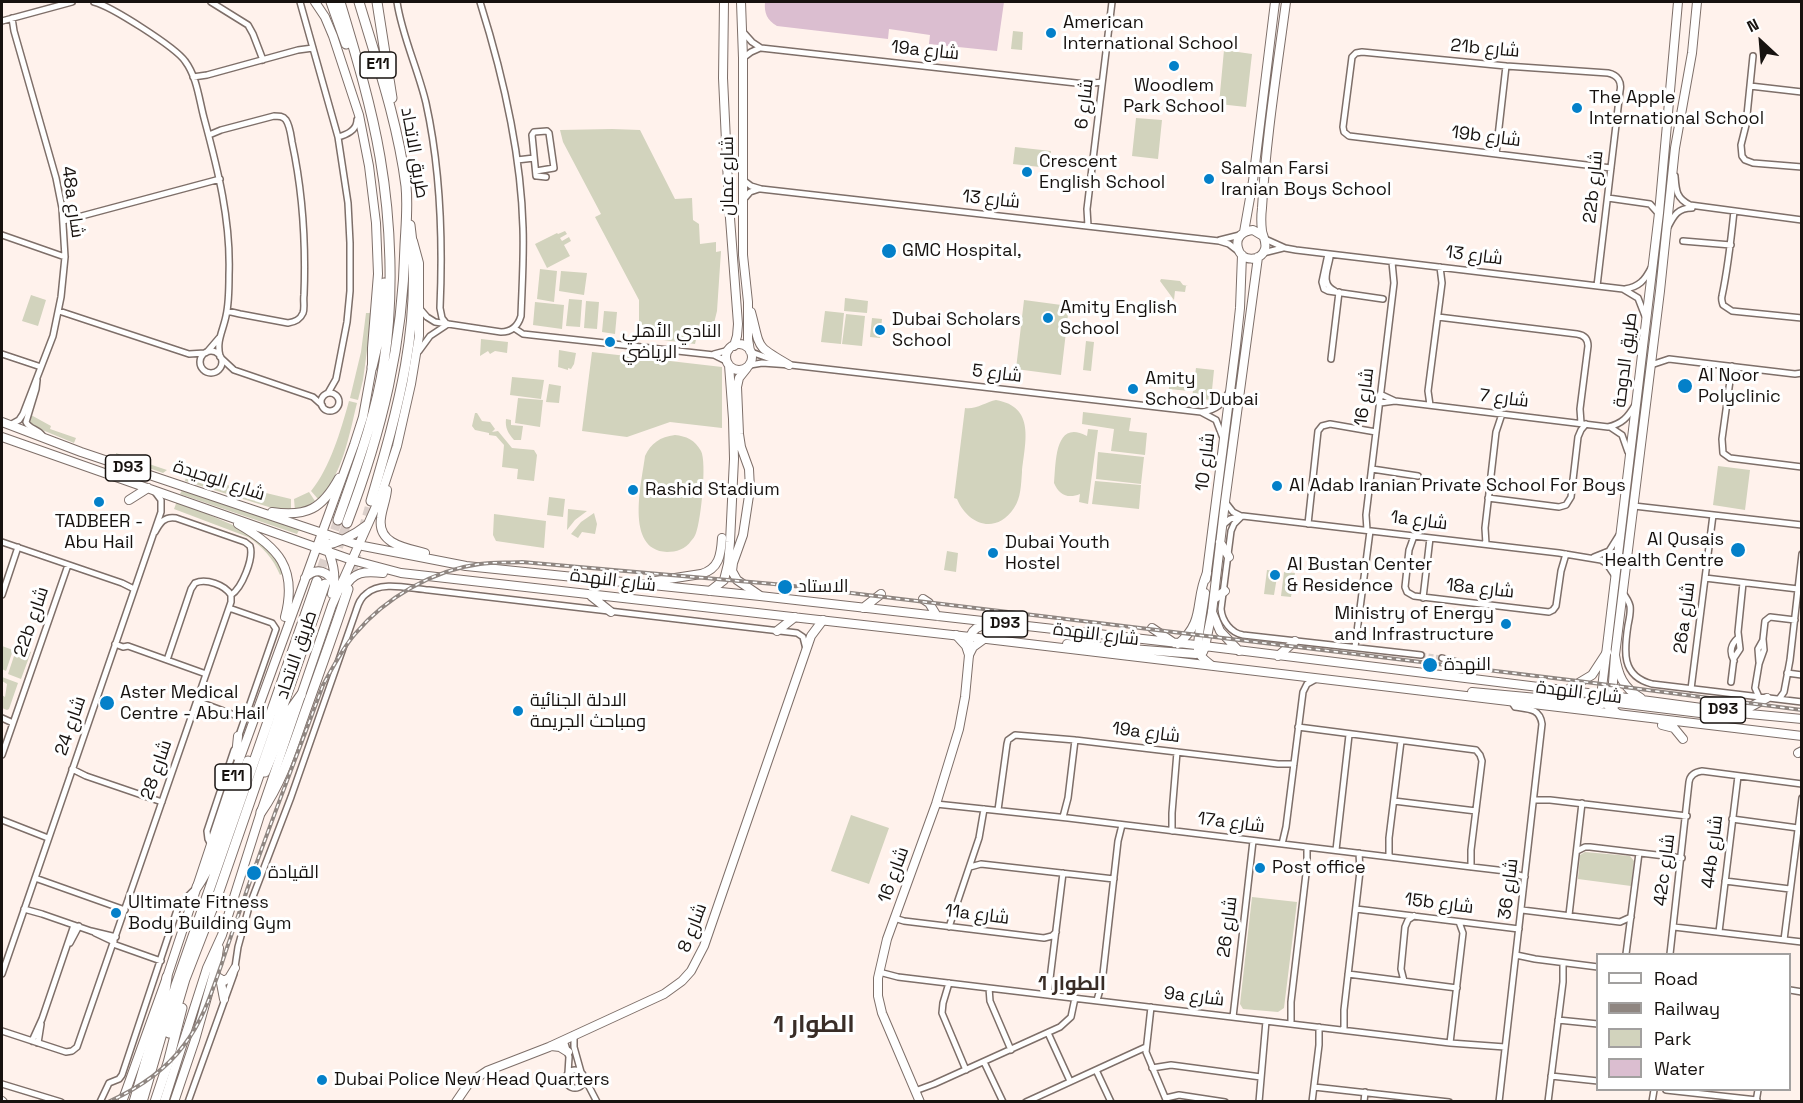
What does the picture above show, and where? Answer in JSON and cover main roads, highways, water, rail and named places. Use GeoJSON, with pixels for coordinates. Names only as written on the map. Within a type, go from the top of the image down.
{"type":"FeatureCollection","features":[{"type":"Feature","properties":{"kind":"highway"},"geometry":{"type":"LineString","coordinates":[[331,2],[363,85]]}},
{"type":"Feature","properties":{"kind":"highway","name":"طريق الاتحاد"},"geometry":{"type":"LineString","coordinates":[[340,2],[380,158],[389,260],[389,319],[382,375],[342,521],[372,450],[395,358],[403,302],[408,208],[404,170],[393,119],[359,2]]}},
{"type":"Feature","properties":{"kind":"highway"},"geometry":{"type":"LineString","coordinates":[[377,2],[390,82],[393,119]]}},
{"type":"Feature","properties":{"kind":"highway"},"geometry":{"type":"LineString","coordinates":[[371,501],[394,423],[407,360],[412,313],[412,238],[408,208]]}},
{"type":"Feature","properties":{"kind":"highway"},"geometry":{"type":"LineString","coordinates":[[372,368],[380,333],[389,260]]}},
{"type":"Feature","properties":{"kind":"highway","name":"طريق الاتحاد"},"geometry":{"type":"LineString","coordinates":[[142,1101],[176,985],[269,715],[325,584]]}},
{"type":"Feature","properties":{"kind":"highway","name":"طريق الاتحاد"},"geometry":{"type":"LineString","coordinates":[[148,1101],[185,979],[325,584]]}},
{"type":"Feature","properties":{"kind":"highway"},"geometry":{"type":"LineString","coordinates":[[261,812],[277,787],[321,671],[348,590]]}},
{"type":"Feature","properties":{"kind":"highway"},"geometry":{"type":"LineString","coordinates":[[252,795],[261,783],[291,709],[301,695]]}},
{"type":"Feature","properties":{"kind":"highway"},"geometry":{"type":"LineString","coordinates":[[197,887],[211,865],[236,792],[269,715]]}},
{"type":"Feature","properties":{"kind":"highway"},"geometry":{"type":"LineString","coordinates":[[155,1101],[168,1063],[197,948]]}},
{"type":"Feature","properties":{"kind":"highway"},"geometry":{"type":"LineString","coordinates":[[134,1101],[164,998],[167,977]]}},
{"type":"Feature","properties":{"kind":"main road","name":"طريق الاتحاد"},"geometry":{"type":"LineString","coordinates":[[122,1100],[167,977],[271,670],[350,459],[363,417],[372,368],[378,252],[375,209],[366,151],[356,106],[330,27],[315,2]]}},
{"type":"Feature","properties":{"kind":"main road","name":"طريق الاتحاد"},"geometry":{"type":"LineString","coordinates":[[164,1101],[207,968],[218,944],[327,621],[338,590],[387,478],[402,426],[416,357],[420,308],[419,263],[412,238]]}},
{"type":"Feature","properties":{"kind":"main road","name":"شارع الوحيدة"},"geometry":{"type":"LineString","coordinates":[[5,424],[358,545]]}},
{"type":"Feature","properties":{"kind":"main road","name":"شارع الوحيدة"},"geometry":{"type":"LineString","coordinates":[[2,437],[316,548],[327,549],[352,560]]}},
{"type":"Feature","properties":{"kind":"main road"},"geometry":{"type":"LineString","coordinates":[[255,510],[294,514],[315,508],[327,497],[350,459]]}},
{"type":"Feature","properties":{"kind":"main road"},"geometry":{"type":"LineString","coordinates":[[387,478],[386,496],[380,520],[385,536],[396,545],[444,562]]}},
{"type":"Feature","properties":{"kind":"main road"},"geometry":{"type":"LineString","coordinates":[[129,500],[151,489]]}},
{"type":"Feature","properties":{"kind":"main road"},"geometry":{"type":"LineString","coordinates":[[222,514],[269,544],[280,558],[287,574],[288,607],[271,670]]}},
{"type":"Feature","properties":{"kind":"main road"},"geometry":{"type":"LineString","coordinates":[[327,549],[359,531],[369,522]]}},
{"type":"Feature","properties":{"kind":"main road"},"geometry":{"type":"LineString","coordinates":[[322,533],[334,572],[325,584],[327,621]]}},
{"type":"Feature","properties":{"kind":"main road"},"geometry":{"type":"LineString","coordinates":[[644,584],[709,572],[719,560],[722,538]]}},
{"type":"Feature","properties":{"kind":"main road","name":"شارع النهدة"},"geometry":{"type":"LineString","coordinates":[[358,545],[444,562],[1201,645],[1565,690],[1603,699],[1612,696],[1736,713],[1802,719]]}},
{"type":"Feature","properties":{"kind":"main road","name":"شارع النهدة"},"geometry":{"type":"LineString","coordinates":[[352,560],[401,573],[956,635],[1802,736]]}},
{"type":"Feature","properties":{"kind":"main road"},"geometry":{"type":"LineString","coordinates":[[327,621],[352,577],[368,571],[401,573]]}},
{"type":"Feature","properties":{"kind":"main road"},"geometry":{"type":"LineString","coordinates":[[305,578],[313,572],[323,572],[332,578],[325,584]]}},
{"type":"Feature","properties":{"kind":"main road"},"geometry":{"type":"LineString","coordinates":[[1152,628],[1176,644],[1187,635],[1195,625],[1201,589],[1207,573]]}},
{"type":"Feature","properties":{"kind":"main road"},"geometry":{"type":"LineString","coordinates":[[588,594],[596,606],[611,612]]}},
{"type":"Feature","properties":{"kind":"main road"},"geometry":{"type":"LineString","coordinates":[[864,608],[881,594]]}},
{"type":"Feature","properties":{"kind":"main road"},"geometry":{"type":"LineString","coordinates":[[923,599],[929,603],[937,616]]}},
{"type":"Feature","properties":{"kind":"main road"},"geometry":{"type":"LineString","coordinates":[[1212,612],[1220,631],[1239,651]]}},
{"type":"Feature","properties":{"kind":"main road"},"geometry":{"type":"LineString","coordinates":[[777,631],[800,618]]}},
{"type":"Feature","properties":{"kind":"main road"},"geometry":{"type":"LineString","coordinates":[[969,655],[970,637],[973,630],[982,625],[1054,633],[1072,632]]}},
{"type":"Feature","properties":{"kind":"main road"},"geometry":{"type":"LineString","coordinates":[[1278,656],[1295,641]]}},
{"type":"Feature","properties":{"kind":"main road"},"geometry":{"type":"LineString","coordinates":[[1045,646],[1201,645]]}},
{"type":"Feature","properties":{"kind":"main road"},"geometry":{"type":"LineString","coordinates":[[1565,690],[1576,686],[1592,675],[1611,653],[1624,684],[1644,700]]}},
{"type":"Feature","properties":{"kind":"main road"},"geometry":{"type":"LineString","coordinates":[[1451,694],[1484,692],[1591,703],[1603,699]]}},
{"type":"Feature","properties":{"kind":"main road"},"geometry":{"type":"LineString","coordinates":[[1616,712],[1614,705],[1617,704],[1715,714],[1736,713],[1763,698]]}},
{"type":"Feature","properties":{"kind":"main road"},"geometry":{"type":"LineString","coordinates":[[1654,719],[1659,724],[1674,728],[1683,739]]}},
{"type":"Feature","properties":{"kind":"main road"},"geometry":{"type":"LineString","coordinates":[[236,769],[238,736]]}},
{"type":"Feature","properties":{"kind":"main road"},"geometry":{"type":"LineString","coordinates":[[174,1101],[217,974],[218,944]]}},
{"type":"Feature","properties":{"kind":"main road"},"geometry":{"type":"LineString","coordinates":[[217,974],[224,981],[229,978],[235,968]]}},
{"type":"Feature","properties":{"kind":"main road"},"geometry":{"type":"LineString","coordinates":[[217,974],[223,988],[224,999]]}},
{"type":"Feature","properties":{"kind":"water"},"geometry":{"type":"Polygon","coordinates":[[[765,2],[1004,2],[997,51],[929,44],[930,35],[889,29],[888,39],[777,26],[767,16],[765,2]]]}},
{"type":"Feature","properties":{"kind":"tunnel"},"geometry":{"type":"LineString","coordinates":[[363,529],[371,501]]}},
{"type":"Feature","properties":{"kind":"tunnel"},"geometry":{"type":"LineString","coordinates":[[317,581],[338,520]]}},
{"type":"Feature","properties":{"kind":"tunnel"},"geometry":{"type":"LineString","coordinates":[[334,560],[347,523]]}},
{"type":"Feature","properties":{"kind":"tunnel"},"geometry":{"type":"LineString","coordinates":[[349,584],[357,554]]}},
{"type":"Feature","properties":{"kind":"tunnel"},"geometry":{"type":"LineString","coordinates":[[1421,655],[1442,658]]}},
{"type":"Feature","properties":{"kind":"railway"},"geometry":{"type":"LineString","coordinates":[[108,1102],[140,1085],[159,1071],[176,1054],[197,1026],[211,995],[256,864],[323,685],[342,652],[367,621],[395,598],[428,579],[462,567],[485,563],[522,562],[785,585],[1802,710]]}},
{"type":"Feature","properties":{"kind":"place","name":"American International School"},"geometry":{"type":"Point","coordinates":[1051,33]}},
{"type":"Feature","properties":{"kind":"place","name":"Woodlem Park School"},"geometry":{"type":"Point","coordinates":[1174,66]}},
{"type":"Feature","properties":{"kind":"place","name":"The Apple International School"},"geometry":{"type":"Point","coordinates":[1577,108]}},
{"type":"Feature","properties":{"kind":"place","name":"Crescent English School"},"geometry":{"type":"Point","coordinates":[1027,172]}},
{"type":"Feature","properties":{"kind":"place","name":"Salman Farsi Iranian Boys School"},"geometry":{"type":"Point","coordinates":[1209,179]}},
{"type":"Feature","properties":{"kind":"place","name":"GMC Hospital,"},"geometry":{"type":"Point","coordinates":[889,251]}},
{"type":"Feature","properties":{"kind":"place","name":"Amity English School"},"geometry":{"type":"Point","coordinates":[1048,318]}},
{"type":"Feature","properties":{"kind":"place","name":"Dubai Scholars School"},"geometry":{"type":"Point","coordinates":[880,330]}},
{"type":"Feature","properties":{"kind":"place","name":"النادي الأهلي الرياضي"},"geometry":{"type":"Point","coordinates":[610,342]}},
{"type":"Feature","properties":{"kind":"place","name":"Al Noor Polyclinic"},"geometry":{"type":"Point","coordinates":[1685,386]}},
{"type":"Feature","properties":{"kind":"place","name":"Amity School Dubai"},"geometry":{"type":"Point","coordinates":[1133,389]}},
{"type":"Feature","properties":{"kind":"place","name":"Al Adab Iranian Private School For Boys"},"geometry":{"type":"Point","coordinates":[1277,486]}},
{"type":"Feature","properties":{"kind":"place","name":"Rashid Stadium"},"geometry":{"type":"Point","coordinates":[633,490]}},
{"type":"Feature","properties":{"kind":"place","name":"TADBEER - Abu Hail"},"geometry":{"type":"Point","coordinates":[99,502]}},
{"type":"Feature","properties":{"kind":"place","name":"Al Qusais Health Centre"},"geometry":{"type":"Point","coordinates":[1738,550]}},
{"type":"Feature","properties":{"kind":"place","name":"Dubai Youth Hostel"},"geometry":{"type":"Point","coordinates":[993,553]}},
{"type":"Feature","properties":{"kind":"place","name":"Al Bustan Center & Residence"},"geometry":{"type":"Point","coordinates":[1275,575]}},
{"type":"Feature","properties":{"kind":"place","name":"الاستاد"},"geometry":{"type":"Point","coordinates":[785,587]}},
{"type":"Feature","properties":{"kind":"place","name":"Ministry of Energy and Infrastructure"},"geometry":{"type":"Point","coordinates":[1506,624]}},
{"type":"Feature","properties":{"kind":"place","name":"النهدة"},"geometry":{"type":"Point","coordinates":[1430,665]}},
{"type":"Feature","properties":{"kind":"place","name":"Aster Medical Centre - Abu Hail"},"geometry":{"type":"Point","coordinates":[107,703]}},
{"type":"Feature","properties":{"kind":"place","name":"الادلة الجنائية ومباحث الجريمة"},"geometry":{"type":"Point","coordinates":[518,711]}},
{"type":"Feature","properties":{"kind":"place","name":"Post office"},"geometry":{"type":"Point","coordinates":[1260,868]}},
{"type":"Feature","properties":{"kind":"place","name":"القيادة"},"geometry":{"type":"Point","coordinates":[254,873]}},
{"type":"Feature","properties":{"kind":"place","name":"Ultimate Fitness Body Building Gym"},"geometry":{"type":"Point","coordinates":[116,913]}},
{"type":"Feature","properties":{"kind":"place","name":"Dubai Police New Head Quarters"},"geometry":{"type":"Point","coordinates":[322,1080]}},
{"type":"Feature","properties":{"kind":"district","name":"الطوار 1"},"geometry":{"type":"Point","coordinates":[1072,985]}},
{"type":"Feature","properties":{"kind":"district","name":"الطوار 1"},"geometry":{"type":"Point","coordinates":[814,1025]}}]}
